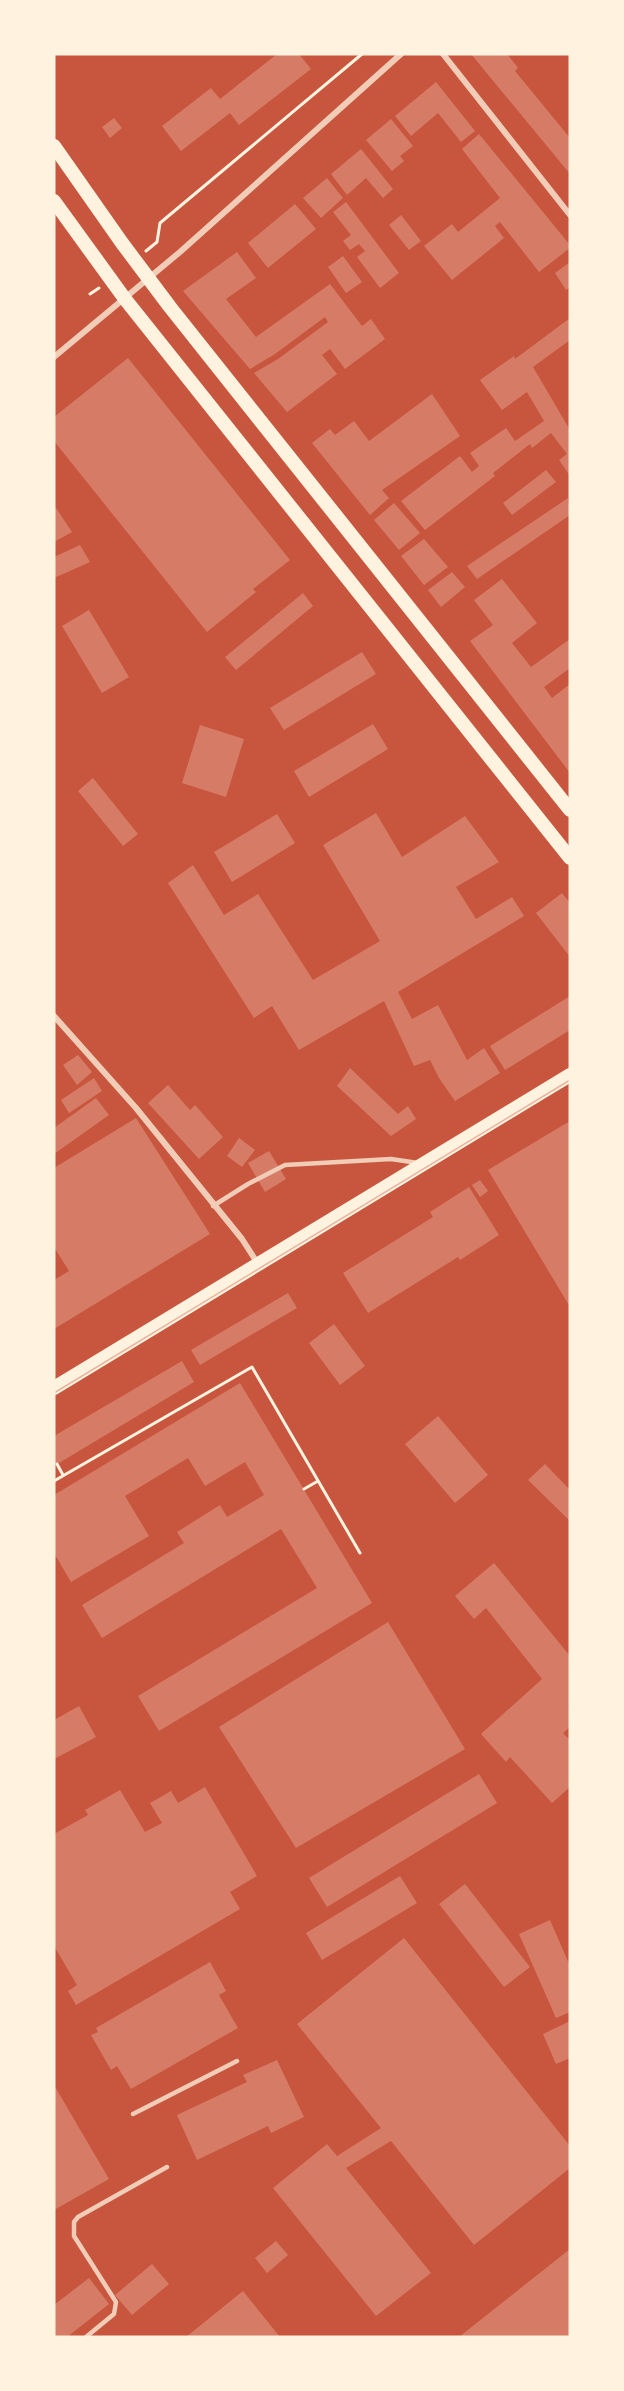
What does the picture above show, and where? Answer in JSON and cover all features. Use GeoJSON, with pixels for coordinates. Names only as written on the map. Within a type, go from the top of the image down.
{"type":"FeatureCollection","features":[{"type":"Feature","properties":{"kind":"main road"},"geometry":{"type":"LineString","coordinates":[[54,146],[135,261],[570,810]]}},
{"type":"Feature","properties":{"kind":"main road"},"geometry":{"type":"LineString","coordinates":[[54,201],[125,299],[570,858]]}},
{"type":"Feature","properties":{"kind":"main road"},"geometry":{"type":"LineString","coordinates":[[54,1389],[570,1075]]}},
{"type":"Feature","properties":{"kind":"street"},"geometry":{"type":"LineString","coordinates":[[54,357],[149,279],[401,54]]}},
{"type":"Feature","properties":{"kind":"street"},"geometry":{"type":"LineString","coordinates":[[443,54],[570,215]]}},
{"type":"Feature","properties":{"kind":"street"},"geometry":{"type":"LineString","coordinates":[[54,1016],[136,1108],[242,1239],[258,1265]]}},
{"type":"Feature","properties":{"kind":"lane"},"geometry":{"type":"LineString","coordinates":[[213,1206],[285,1165],[392,1159],[424,1164]]}},
{"type":"Feature","properties":{"kind":"lane"},"geometry":{"type":"LineString","coordinates":[[133,2114],[237,2061]]}},
{"type":"Feature","properties":{"kind":"lane"},"geometry":{"type":"LineString","coordinates":[[86,2337],[114,2314],[116,2302],[74,2236],[74,2222],[78,2217],[167,2167]]}},
{"type":"Feature","properties":{"kind":"path"},"geometry":{"type":"LineString","coordinates":[[135,261],[157,242],[160,223],[362,54]]}},
{"type":"Feature","properties":{"kind":"path"},"geometry":{"type":"LineString","coordinates":[[90,294],[110,279]]}},
{"type":"Feature","properties":{"kind":"path"},"geometry":{"type":"LineString","coordinates":[[54,1481],[252,1367],[360,1553]]}},
{"type":"Feature","properties":{"kind":"path"},"geometry":{"type":"LineString","coordinates":[[57,1464],[63,1475]]}},
{"type":"Feature","properties":{"kind":"path"},"geometry":{"type":"LineString","coordinates":[[304,1489],[318,1481]]}},
{"type":"Feature","properties":{"kind":"building"},"geometry":{"type":"Polygon","coordinates":[[[277,54],[299,54],[311,69],[239,125],[230,113],[181,151],[162,126],[211,88],[220,99],[277,54]]]}},
{"type":"Feature","properties":{"kind":"building"},"geometry":{"type":"Polygon","coordinates":[[[471,54],[510,54],[508,55],[518,68],[515,71],[570,138],[570,174],[471,54]]]}},
{"type":"Feature","properties":{"kind":"building"},"geometry":{"type":"Polygon","coordinates":[[[436,82],[475,131],[461,142],[438,113],[411,136],[395,116],[436,82]]]}},
{"type":"Feature","properties":{"kind":"building"},"geometry":{"type":"Polygon","coordinates":[[[114,118],[122,128],[110,138],[102,127],[114,118]]]}},
{"type":"Feature","properties":{"kind":"building"},"geometry":{"type":"Polygon","coordinates":[[[391,119],[413,146],[400,156],[404,161],[392,171],[366,140],[391,119]]]}},
{"type":"Feature","properties":{"kind":"building"},"geometry":{"type":"Polygon","coordinates":[[[479,134],[570,245],[570,248],[539,272],[500,222],[495,226],[504,238],[452,280],[424,246],[452,224],[458,232],[500,198],[462,149],[479,134]]]}},
{"type":"Feature","properties":{"kind":"building"},"geometry":{"type":"Polygon","coordinates":[[[361,149],[393,189],[383,198],[366,178],[347,195],[331,174],[361,149]]]}},
{"type":"Feature","properties":{"kind":"building"},"geometry":{"type":"Polygon","coordinates":[[[327,178],[343,198],[321,218],[303,198],[327,178]]]}},
{"type":"Feature","properties":{"kind":"building"},"geometry":{"type":"Polygon","coordinates":[[[346,202],[399,273],[380,288],[357,257],[365,251],[359,244],[350,250],[343,241],[351,235],[333,212],[346,202]]]}},
{"type":"Feature","properties":{"kind":"building"},"geometry":{"type":"Polygon","coordinates":[[[295,204],[316,229],[268,268],[248,243],[295,204]]]}},
{"type":"Feature","properties":{"kind":"building"},"geometry":{"type":"Polygon","coordinates":[[[401,215],[421,241],[409,250],[389,225],[401,215]]]}},
{"type":"Feature","properties":{"kind":"building"},"geometry":{"type":"Polygon","coordinates":[[[237,252],[256,278],[226,299],[256,337],[330,284],[362,326],[371,319],[385,339],[345,369],[330,349],[322,355],[337,374],[287,412],[254,373],[278,359],[328,322],[325,317],[275,354],[250,369],[183,291],[237,252]]]}},
{"type":"Feature","properties":{"kind":"building"},"geometry":{"type":"Polygon","coordinates":[[[343,256],[362,282],[346,293],[328,267],[343,256]]]}},
{"type":"Feature","properties":{"kind":"building"},"geometry":{"type":"Polygon","coordinates":[[[570,262],[570,287],[566,290],[555,273],[570,262]]]}},
{"type":"Feature","properties":{"kind":"building"},"geometry":{"type":"Polygon","coordinates":[[[570,318],[570,340],[533,367],[570,430],[570,476],[559,460],[567,454],[551,433],[532,448],[530,444],[493,473],[495,476],[425,530],[401,501],[460,456],[472,472],[479,466],[470,453],[506,428],[515,441],[544,421],[527,392],[502,410],[480,380],[514,356],[515,359],[570,318]]]}},
{"type":"Feature","properties":{"kind":"building"},"geometry":{"type":"Polygon","coordinates":[[[128,358],[290,560],[253,589],[256,592],[207,632],[54,441],[54,417],[128,358]]]}},
{"type":"Feature","properties":{"kind":"building"},"geometry":{"type":"Polygon","coordinates":[[[432,394],[460,436],[382,490],[389,498],[370,515],[312,443],[330,429],[335,435],[354,421],[369,441],[432,394]]]}},
{"type":"Feature","properties":{"kind":"building"},"geometry":{"type":"Polygon","coordinates":[[[546,470],[556,482],[512,515],[503,503],[546,470]]]}},
{"type":"Feature","properties":{"kind":"building"},"geometry":{"type":"Polygon","coordinates":[[[568,498],[570,515],[477,579],[467,566],[568,498]]]}},
{"type":"Feature","properties":{"kind":"building"},"geometry":{"type":"Polygon","coordinates":[[[394,503],[420,533],[399,550],[374,520],[394,503]]]}},
{"type":"Feature","properties":{"kind":"building"},"geometry":{"type":"Polygon","coordinates":[[[54,505],[72,532],[54,542],[54,505]]]}},
{"type":"Feature","properties":{"kind":"building"},"geometry":{"type":"Polygon","coordinates":[[[424,539],[448,567],[424,585],[401,556],[424,539]]]}},
{"type":"Feature","properties":{"kind":"building"},"geometry":{"type":"Polygon","coordinates":[[[80,545],[90,562],[54,578],[54,557],[80,545]]]}},
{"type":"Feature","properties":{"kind":"building"},"geometry":{"type":"Polygon","coordinates":[[[452,572],[465,587],[441,607],[428,590],[452,572]]]}},
{"type":"Feature","properties":{"kind":"building"},"geometry":{"type":"Polygon","coordinates":[[[502,579],[537,623],[512,643],[531,667],[570,639],[570,668],[544,687],[552,698],[570,684],[570,773],[470,641],[493,625],[474,600],[502,579]]]}},
{"type":"Feature","properties":{"kind":"building"},"geometry":{"type":"Polygon","coordinates":[[[303,593],[313,606],[236,670],[225,657],[303,593]]]}},
{"type":"Feature","properties":{"kind":"building"},"geometry":{"type":"Polygon","coordinates":[[[89,610],[129,677],[102,693],[62,626],[89,610]]]}},
{"type":"Feature","properties":{"kind":"building"},"geometry":{"type":"Polygon","coordinates":[[[362,652],[376,674],[284,730],[270,708],[362,652]]]}},
{"type":"Feature","properties":{"kind":"building"},"geometry":{"type":"Polygon","coordinates":[[[373,724],[388,749],[309,797],[294,771],[373,724]]]}},
{"type":"Feature","properties":{"kind":"building"},"geometry":{"type":"Polygon","coordinates":[[[200,725],[244,739],[226,797],[182,783],[200,725]]]}},
{"type":"Feature","properties":{"kind":"building"},"geometry":{"type":"Polygon","coordinates":[[[93,778],[138,834],[123,846],[78,791],[93,778]]]}},
{"type":"Feature","properties":{"kind":"building"},"geometry":{"type":"Polygon","coordinates":[[[376,813],[402,857],[465,816],[499,862],[456,887],[476,919],[512,897],[524,916],[398,992],[412,1019],[438,1005],[467,1060],[484,1048],[500,1073],[455,1101],[430,1060],[414,1066],[384,1001],[299,1050],[272,1006],[254,1018],[168,883],[193,865],[224,915],[258,894],[313,980],[380,941],[323,845],[376,813]]]}},
{"type":"Feature","properties":{"kind":"building"},"geometry":{"type":"Polygon","coordinates":[[[277,814],[295,843],[232,882],[214,852],[277,814]]]}},
{"type":"Feature","properties":{"kind":"building"},"geometry":{"type":"Polygon","coordinates":[[[562,893],[570,903],[570,957],[536,913],[562,893]]]}},
{"type":"Feature","properties":{"kind":"building"},"geometry":{"type":"Polygon","coordinates":[[[570,996],[570,1030],[505,1070],[490,1046],[570,996]]]}},
{"type":"Feature","properties":{"kind":"building"},"geometry":{"type":"Polygon","coordinates":[[[78,1055],[92,1072],[77,1085],[63,1065],[78,1055]]]}},
{"type":"Feature","properties":{"kind":"building"},"geometry":{"type":"Polygon","coordinates":[[[350,1068],[398,1114],[408,1106],[416,1119],[391,1136],[337,1086],[350,1068]]]}},
{"type":"Feature","properties":{"kind":"building"},"geometry":{"type":"Polygon","coordinates":[[[94,1078],[102,1091],[69,1113],[61,1100],[94,1078]]]}},
{"type":"Feature","properties":{"kind":"building"},"geometry":{"type":"Polygon","coordinates":[[[168,1085],[190,1110],[195,1105],[223,1137],[199,1159],[148,1103],[168,1085]]]}},
{"type":"Feature","properties":{"kind":"building"},"geometry":{"type":"Polygon","coordinates":[[[96,1098],[109,1115],[54,1154],[54,1128],[96,1098]]]}},
{"type":"Feature","properties":{"kind":"building"},"geometry":{"type":"Polygon","coordinates":[[[136,1118],[210,1234],[54,1329],[54,1280],[69,1271],[54,1247],[54,1168],[136,1118]]]}},
{"type":"Feature","properties":{"kind":"building"},"geometry":{"type":"Polygon","coordinates":[[[570,1121],[570,1307],[488,1170],[570,1121]]]}},
{"type":"Feature","properties":{"kind":"building"},"geometry":{"type":"Polygon","coordinates":[[[239,1138],[255,1150],[242,1167],[227,1156],[239,1138]]]}},
{"type":"Feature","properties":{"kind":"building"},"geometry":{"type":"Polygon","coordinates":[[[269,1151],[286,1179],[265,1192],[248,1163],[269,1151]]]}},
{"type":"Feature","properties":{"kind":"building"},"geometry":{"type":"Polygon","coordinates":[[[480,1180],[488,1191],[480,1197],[472,1185],[480,1180]]]}},
{"type":"Feature","properties":{"kind":"building"},"geometry":{"type":"Polygon","coordinates":[[[469,1187],[499,1235],[460,1260],[458,1257],[368,1313],[343,1273],[433,1217],[430,1212],[469,1187]]]}},
{"type":"Feature","properties":{"kind":"building"},"geometry":{"type":"Polygon","coordinates":[[[288,1293],[297,1308],[200,1365],[191,1350],[288,1293]]]}},
{"type":"Feature","properties":{"kind":"building"},"geometry":{"type":"Polygon","coordinates":[[[334,1324],[365,1366],[340,1385],[309,1343],[334,1324]]]}},
{"type":"Feature","properties":{"kind":"building"},"geometry":{"type":"Polygon","coordinates":[[[182,1361],[194,1382],[54,1466],[54,1436],[182,1361]]]}},
{"type":"Feature","properties":{"kind":"building"},"geometry":{"type":"Polygon","coordinates":[[[240,1383],[372,1603],[159,1731],[138,1696],[317,1588],[281,1529],[102,1638],[82,1605],[184,1543],[177,1532],[220,1505],[227,1517],[264,1495],[245,1462],[205,1486],[188,1458],[125,1496],[149,1536],[71,1582],[54,1553],[54,1495],[240,1383]]]}},
{"type":"Feature","properties":{"kind":"building"},"geometry":{"type":"Polygon","coordinates":[[[438,1416],[488,1475],[455,1503],[405,1444],[438,1416]]]}},
{"type":"Feature","properties":{"kind":"building"},"geometry":{"type":"Polygon","coordinates":[[[545,1464],[570,1490],[570,1521],[528,1480],[545,1464]]]}},
{"type":"Feature","properties":{"kind":"building"},"geometry":{"type":"Polygon","coordinates":[[[494,1563],[570,1656],[570,1704],[568,1706],[570,1708],[570,1727],[563,1733],[570,1740],[570,1787],[552,1803],[510,1757],[506,1762],[481,1734],[542,1679],[486,1608],[474,1619],[455,1596],[494,1563]]]}},
{"type":"Feature","properties":{"kind":"building"},"geometry":{"type":"Polygon","coordinates":[[[388,1622],[465,1749],[296,1848],[219,1727],[388,1622]]]}},
{"type":"Feature","properties":{"kind":"building"},"geometry":{"type":"Polygon","coordinates":[[[79,1706],[96,1737],[54,1759],[54,1720],[79,1706]]]}},
{"type":"Feature","properties":{"kind":"building"},"geometry":{"type":"Polygon","coordinates":[[[479,1774],[497,1803],[327,1907],[309,1878],[479,1774]]]}},
{"type":"Feature","properties":{"kind":"building"},"geometry":{"type":"Polygon","coordinates":[[[205,1787],[257,1876],[230,1892],[240,1909],[76,2005],[68,1991],[77,1985],[54,1946],[54,1834],[88,1815],[85,1810],[120,1790],[145,1832],[162,1823],[150,1803],[171,1791],[178,1803],[205,1787]]]}},
{"type":"Feature","properties":{"kind":"building"},"geometry":{"type":"Polygon","coordinates":[[[400,1876],[417,1903],[322,1960],[306,1933],[400,1876]]]}},
{"type":"Feature","properties":{"kind":"building"},"geometry":{"type":"Polygon","coordinates":[[[465,1884],[530,1967],[504,1987],[439,1904],[465,1884]]]}},
{"type":"Feature","properties":{"kind":"building"},"geometry":{"type":"Polygon","coordinates":[[[550,1920],[570,1966],[570,2012],[556,2018],[519,1934],[550,1920]]]}},
{"type":"Feature","properties":{"kind":"building"},"geometry":{"type":"Polygon","coordinates":[[[404,1938],[570,2146],[570,2168],[474,2245],[391,2141],[346,2168],[431,2273],[376,2316],[273,2188],[327,2144],[337,2156],[381,2128],[297,2024],[404,1938]]]}},
{"type":"Feature","properties":{"kind":"building"},"geometry":{"type":"Polygon","coordinates":[[[210,1962],[226,1991],[219,1995],[238,2028],[131,2089],[117,2066],[111,2070],[91,2035],[98,2032],[96,2028],[210,1962]]]}},
{"type":"Feature","properties":{"kind":"building"},"geometry":{"type":"Polygon","coordinates":[[[570,2021],[570,2058],[556,2064],[543,2034],[570,2021]]]}},
{"type":"Feature","properties":{"kind":"building"},"geometry":{"type":"Polygon","coordinates":[[[277,2060],[304,2117],[271,2133],[268,2126],[197,2160],[177,2115],[247,2082],[243,2075],[277,2060]]]}},
{"type":"Feature","properties":{"kind":"building"},"geometry":{"type":"Polygon","coordinates":[[[54,2085],[109,2179],[54,2210],[54,2085]]]}},
{"type":"Feature","properties":{"kind":"building"},"geometry":{"type":"Polygon","coordinates":[[[276,2241],[288,2255],[267,2273],[255,2258],[276,2241]]]}},
{"type":"Feature","properties":{"kind":"building"},"geometry":{"type":"Polygon","coordinates":[[[570,2249],[570,2337],[459,2337],[570,2249]]]}},
{"type":"Feature","properties":{"kind":"building"},"geometry":{"type":"Polygon","coordinates":[[[152,2264],[169,2284],[132,2315],[115,2295],[152,2264]]]}},
{"type":"Feature","properties":{"kind":"building"},"geometry":{"type":"Polygon","coordinates":[[[89,2278],[109,2304],[67,2337],[54,2337],[54,2305],[89,2278]]]}},
{"type":"Feature","properties":{"kind":"building"},"geometry":{"type":"Polygon","coordinates":[[[243,2291],[280,2337],[186,2337],[243,2291]]]}},
{"type":"Feature","properties":{"kind":"tram line"},"geometry":{"type":"LineString","coordinates":[[54,1393],[570,1080]]}}]}
